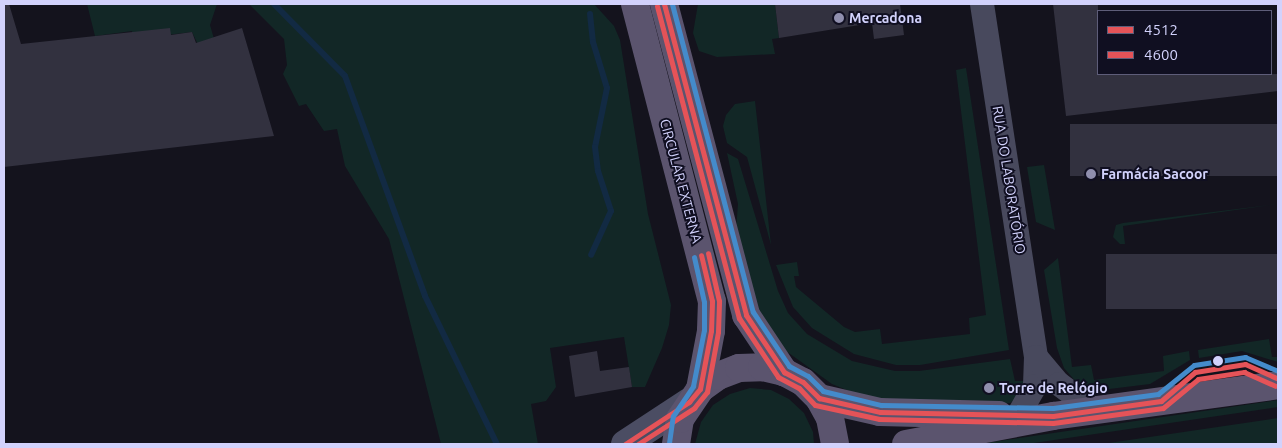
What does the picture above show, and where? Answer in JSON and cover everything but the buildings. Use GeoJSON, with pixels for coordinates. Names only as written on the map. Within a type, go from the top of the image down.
{"type":"FeatureCollection","features":[{"type":"Feature","properties":{"kind":"main road","name":"CIRCULAR EXTERNA"},"geometry":{"type":"LineString","coordinates":[[635,4],[712,301],[711,331],[694,395],[680,419],[676,444]]}},
{"type":"Feature","properties":{"kind":"main road","name":"CIRCULAR EXTERNA"},"geometry":{"type":"LineString","coordinates":[[664,4],[746,315],[784,372]]}},
{"type":"Feature","properties":{"kind":"main road"},"geometry":{"type":"LineString","coordinates":[[625,444],[718,376],[739,368],[762,367],[784,372],[803,382],[819,398],[830,418],[835,444]]}},
{"type":"Feature","properties":{"kind":"main road"},"geometry":{"type":"LineString","coordinates":[[906,444],[1053,416],[1278,385]]}},
{"type":"Feature","properties":{"kind":"main road"},"geometry":{"type":"LineString","coordinates":[[819,398],[880,412],[1053,416]]}},
{"type":"Feature","properties":{"kind":"street","name":"RUA DO LABORATÓRIO"},"geometry":{"type":"LineString","coordinates":[[982,4],[1036,357],[1035,386],[1018,415]]}},
{"type":"Feature","properties":{"kind":"street"},"geometry":{"type":"LineString","coordinates":[[1036,357],[1059,384],[1094,410]]}},
{"type":"Feature","properties":{"kind":"green space"},"geometry":{"type":"Polygon","coordinates":[[[87,4],[217,4],[210,25],[243,139],[192,32],[133,39],[132,31],[95,36],[87,4]]]}},
{"type":"Feature","properties":{"kind":"green space"},"geometry":{"type":"Polygon","coordinates":[[[249,4],[594,4],[614,26],[620,40],[648,214],[671,305],[669,325],[662,348],[645,387],[632,387],[624,337],[550,348],[556,387],[546,401],[531,404],[538,444],[441,444],[389,239],[345,166],[337,129],[324,131],[306,104],[299,106],[283,74],[287,65],[284,39],[249,4]]]}},
{"type":"Feature","properties":{"kind":"green space"},"geometry":{"type":"Polygon","coordinates":[[[698,4],[775,4],[779,38],[772,39],[775,54],[717,57],[699,51],[693,33],[698,4]]]}},
{"type":"Feature","properties":{"kind":"green space"},"geometry":{"type":"Polygon","coordinates":[[[966,68],[1009,350],[920,365],[896,365],[854,354],[812,328],[793,307],[776,265],[797,262],[799,276],[794,276],[796,287],[844,327],[855,332],[880,329],[882,344],[970,334],[969,318],[986,315],[956,70],[966,68]]]}},
{"type":"Feature","properties":{"kind":"green space"},"geometry":{"type":"Polygon","coordinates":[[[755,101],[771,245],[747,157],[727,143],[723,126],[726,115],[735,104],[755,101]]]}},
{"type":"Feature","properties":{"kind":"green space"},"geometry":{"type":"Polygon","coordinates":[[[727,153],[738,159],[778,291],[788,313],[807,334],[852,361],[895,371],[919,371],[1010,359],[1015,381],[1027,381],[1019,396],[1010,403],[881,404],[832,384],[779,346],[765,329],[735,243],[738,204],[727,153]]]}},
{"type":"Feature","properties":{"kind":"green space"},"geometry":{"type":"Polygon","coordinates":[[[1044,165],[1055,230],[1036,222],[1027,167],[1044,165]]]}},
{"type":"Feature","properties":{"kind":"green space"},"geometry":{"type":"Polygon","coordinates":[[[1278,204],[1123,226],[1125,244],[1120,244],[1113,237],[1116,225],[1123,223],[1278,204]]]}},
{"type":"Feature","properties":{"kind":"green space"},"geometry":{"type":"Polygon","coordinates":[[[1058,258],[1072,367],[1091,365],[1094,380],[1164,371],[1163,356],[1189,351],[1190,360],[1150,384],[1101,390],[1077,383],[1064,368],[1057,348],[1044,270],[1058,258]]]}},
{"type":"Feature","properties":{"kind":"green space"},"geometry":{"type":"Polygon","coordinates":[[[1269,339],[1272,357],[1278,357],[1278,362],[1242,351],[1199,358],[1198,350],[1269,339]]]}},
{"type":"Feature","properties":{"kind":"green space"},"geometry":{"type":"Polygon","coordinates":[[[750,388],[771,390],[789,399],[804,413],[813,432],[814,444],[695,444],[701,422],[713,405],[730,394],[750,388]]]}},
{"type":"Feature","properties":{"kind":"green space"},"geometry":{"type":"Polygon","coordinates":[[[1278,400],[1278,407],[1027,444],[979,444],[1278,400]]]}},
{"type":"Feature","properties":{"kind":"green space"},"geometry":{"type":"Polygon","coordinates":[[[1278,418],[1278,444],[1102,444],[1278,418]]]}},
{"type":"Feature","properties":{"kind":"waterway"},"geometry":{"type":"LineString","coordinates":[[274,4],[345,76],[425,296],[497,444]]}},
{"type":"Feature","properties":{"kind":"waterway"},"geometry":{"type":"LineString","coordinates":[[590,14],[593,42],[607,88],[595,147],[598,171],[611,211],[591,255]]}},
{"type":"Feature","properties":{"kind":"transit line","name":"4512"},"geometry":{"type":"LineString","coordinates":[[664,4],[746,315],[784,372],[803,382],[819,398],[880,412],[1053,416],[1161,401],[1195,372],[1245,364],[1278,379]]}},
{"type":"Feature","properties":{"kind":"transit line"},"geometry":{"type":"LineString","coordinates":[[672,4],[753,312],[789,366],[808,376],[823,391],[881,405],[1053,408],[1158,394],[1194,365],[1245,357],[1278,371]]}},
{"type":"Feature","properties":{"kind":"transit line","name":"4600"},"geometry":{"type":"LineString","coordinates":[[657,6],[739,318],[778,377],[799,388],[815,405],[879,419],[1053,423],[1163,408],[1198,379],[1244,372],[1275,386]]}},
{"type":"Feature","properties":{"kind":"transit line","name":"4600"},"geometry":{"type":"LineString","coordinates":[[638,444],[694,408],[707,392],[718,332],[719,301],[708,253]]}},
{"type":"Feature","properties":{"kind":"transit line","name":"4512"},"geometry":{"type":"LineString","coordinates":[[625,444],[689,402],[700,389],[711,331],[712,301],[701,255]]}},
{"type":"Feature","properties":{"kind":"transit line"},"geometry":{"type":"LineString","coordinates":[[669,443],[673,416],[693,386],[704,330],[704,302],[694,257]]}},
{"type":"Feature","properties":{"kind":"place","name":"Mercadona"},"geometry":{"type":"Point","coordinates":[839,18]}},
{"type":"Feature","properties":{"kind":"place","name":"Farmácia Sacoor"},"geometry":{"type":"Point","coordinates":[1091,174]}},
{"type":"Feature","properties":{"kind":"place","name":"Torre de Relógio"},"geometry":{"type":"Point","coordinates":[989,388]}}]}
